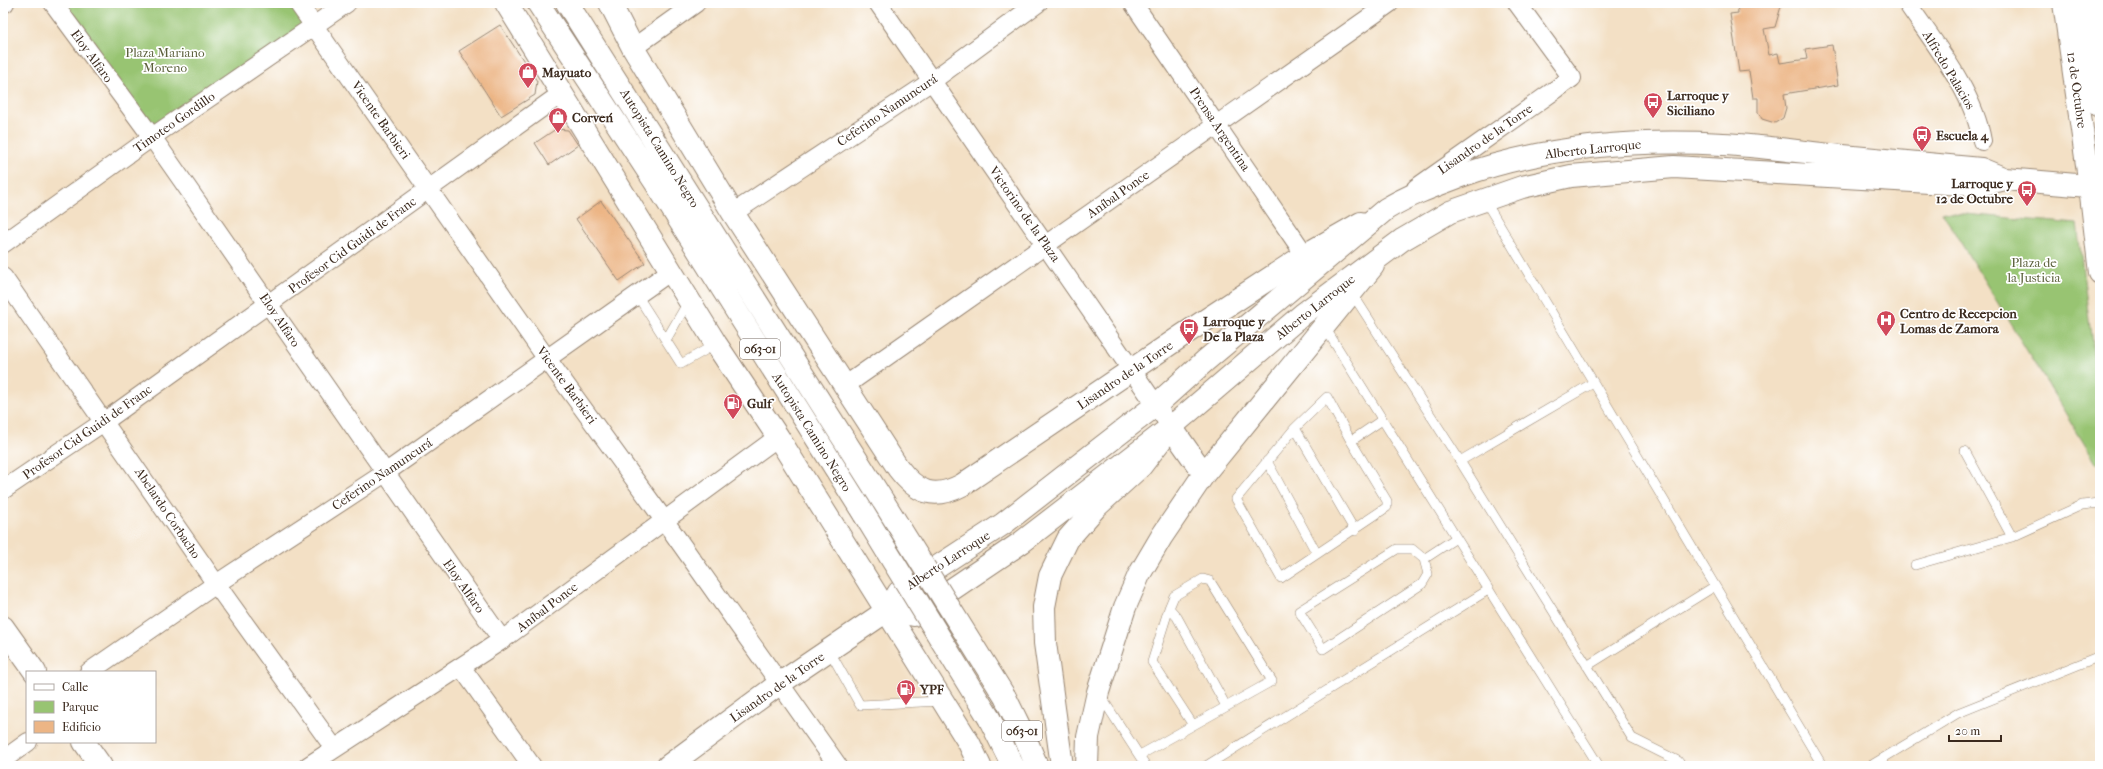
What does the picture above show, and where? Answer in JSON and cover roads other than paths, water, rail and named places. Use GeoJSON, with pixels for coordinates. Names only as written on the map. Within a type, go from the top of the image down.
{"type":"FeatureCollection","features":[{"type":"Feature","properties":{"kind":"main road"},"geometry":{"type":"LineString","coordinates":[[506,3],[716,344],[778,437],[888,610],[969,743],[980,766]]}},
{"type":"Feature","properties":{"kind":"main road","name":"Autopista Camino Negro"},"geometry":{"type":"LineString","coordinates":[[538,3],[657,185],[864,514],[989,718],[1013,766]]}},
{"type":"Feature","properties":{"kind":"main road","name":"Autopista Camino Negro"},"geometry":{"type":"LineString","coordinates":[[567,3],[883,501],[1005,697],[1037,766]]}},
{"type":"Feature","properties":{"kind":"main road"},"geometry":{"type":"LineString","coordinates":[[610,3],[633,48],[733,213],[846,385]]}},
{"type":"Feature","properties":{"kind":"main road","name":"12 de Octubre"},"geometry":{"type":"LineString","coordinates":[[2064,3],[2095,187],[2100,272]]}},
{"type":"Feature","properties":{"kind":"main road","name":"12 de Octubre"},"geometry":{"type":"LineString","coordinates":[[2085,3],[2100,106]]}},
{"type":"Feature","properties":{"kind":"main road","name":"Alberto Larroque"},"geometry":{"type":"LineString","coordinates":[[2005,179],[1980,185],[1674,167],[1571,176],[1522,187],[1450,212],[1402,240],[1302,314],[1171,427],[1022,542],[972,578],[914,615],[888,610],[899,592],[1003,524],[1156,405],[1205,361],[1393,205],[1486,167],[1520,157],[1564,149],[1631,144],[1724,144],[1981,169],[2005,179],[2095,187]]}},
{"type":"Feature","properties":{"kind":"main road","name":"Lisandro de la Torre"},"geometry":{"type":"LineString","coordinates":[[846,385],[907,480],[923,490],[934,494],[945,493],[962,485],[1132,369],[1305,255],[1393,205]]}},
{"type":"Feature","properties":{"kind":"main road"},"geometry":{"type":"LineString","coordinates":[[1087,766],[1088,737],[1098,692],[1125,606],[1139,575],[1162,536],[1204,474],[1383,255]]}},
{"type":"Feature","properties":{"kind":"main road"},"geometry":{"type":"LineString","coordinates":[[1062,766],[1045,643],[1044,606],[1050,576],[1068,539],[1096,507],[1141,466],[1171,427],[1204,474]]}},
{"type":"Feature","properties":{"kind":"main road","name":"Lisandro de la Torre"},"geometry":{"type":"LineString","coordinates":[[668,766],[779,684],[888,610]]}},
{"type":"Feature","properties":{"kind":"main road"},"geometry":{"type":"LineString","coordinates":[[3,627],[34,671]]}},
{"type":"Feature","properties":{"kind":"main road"},"geometry":{"type":"LineString","coordinates":[[85,743],[101,766]]}},
{"type":"Feature","properties":{"kind":"street","name":"Eloy Alfaro"},"geometry":{"type":"LineString","coordinates":[[52,3],[152,137],[269,304],[385,474],[502,640]]}},
{"type":"Feature","properties":{"kind":"street","name":"Vicente Barbieri"},"geometry":{"type":"LineString","coordinates":[[298,3],[547,359],[664,520],[838,766]]}},
{"type":"Feature","properties":{"kind":"street","name":"Timoteo Gordillo"},"geometry":{"type":"LineString","coordinates":[[3,244],[152,137],[347,3]]}},
{"type":"Feature","properties":{"kind":"street"},"geometry":{"type":"LineString","coordinates":[[633,48],[696,3]]}},
{"type":"Feature","properties":{"kind":"street","name":"Victorino de la Plaza"},"geometry":{"type":"LineString","coordinates":[[878,3],[1046,244],[1171,427]]}},
{"type":"Feature","properties":{"kind":"street","name":"Ceferino Namuncurá"},"geometry":{"type":"LineString","coordinates":[[733,213],[932,80],[1038,3]]}},
{"type":"Feature","properties":{"kind":"street","name":"Prensa Argentina"},"geometry":{"type":"LineString","coordinates":[[1133,3],[1218,125],[1305,255]]}},
{"type":"Feature","properties":{"kind":"street","name":"Aníbal Ponce"},"geometry":{"type":"LineString","coordinates":[[846,385],[1390,3]]}},
{"type":"Feature","properties":{"kind":"street","name":"Lisandro de la Torre"},"geometry":{"type":"LineString","coordinates":[[1393,205],[1572,78],[1517,3]]}},
{"type":"Feature","properties":{"kind":"street","name":"Alfredo Palacios"},"geometry":{"type":"LineString","coordinates":[[1907,3],[1952,72],[1972,107],[1979,123],[1982,141]]}},
{"type":"Feature","properties":{"kind":"street","name":"Profesor Cid Guidi de Franc"},"geometry":{"type":"LineString","coordinates":[[3,490],[105,421],[561,94]]}},
{"type":"Feature","properties":{"kind":"street","name":"Ceferino Namuncurá"},"geometry":{"type":"LineString","coordinates":[[90,671],[216,584],[385,474],[671,271]]}},
{"type":"Feature","properties":{"kind":"street","name":"Abelardo Corbacho"},"geometry":{"type":"LineString","coordinates":[[3,277],[105,421],[216,584],[334,748]]}},
{"type":"Feature","properties":{"kind":"street","name":"Aníbal Ponce"},"geometry":{"type":"LineString","coordinates":[[308,766],[334,748],[462,668],[502,640],[778,437]]}},
{"type":"Feature","properties":{"kind":"street"},"geometry":{"type":"LineString","coordinates":[[462,668],[532,766]]}},
{"type":"Feature","properties":{"kind":"street"},"geometry":{"type":"LineString","coordinates":[[3,760],[27,743]]}},
{"type":"Feature","properties":{"kind":"lane"},"geometry":{"type":"LineString","coordinates":[[1484,199],[1822,765],[1821,766]]}},
{"type":"Feature","properties":{"kind":"lane"},"geometry":{"type":"LineString","coordinates":[[1352,293],[1460,461],[1632,738],[1678,760],[1682,766]]}},
{"type":"Feature","properties":{"kind":"lane"},"geometry":{"type":"LineString","coordinates":[[637,295],[681,364],[716,344]]}},
{"type":"Feature","properties":{"kind":"lane"},"geometry":{"type":"LineString","coordinates":[[666,340],[689,300]]}},
{"type":"Feature","properties":{"kind":"lane"},"geometry":{"type":"LineString","coordinates":[[1324,326],[1599,766]]}},
{"type":"Feature","properties":{"kind":"lane"},"geometry":{"type":"LineString","coordinates":[[1460,461],[1593,383]]}},
{"type":"Feature","properties":{"kind":"lane"},"geometry":{"type":"LineString","coordinates":[[1326,397],[1352,441],[1387,501],[1387,508],[1281,578],[1236,499],[1295,428],[1326,397]]}},
{"type":"Feature","properties":{"kind":"lane"},"geometry":{"type":"LineString","coordinates":[[1352,441],[1382,420]]}},
{"type":"Feature","properties":{"kind":"lane"},"geometry":{"type":"LineString","coordinates":[[1295,428],[1355,530]]}},
{"type":"Feature","properties":{"kind":"lane"},"geometry":{"type":"LineString","coordinates":[[1965,451],[2012,537]]}},
{"type":"Feature","properties":{"kind":"lane"},"geometry":{"type":"LineString","coordinates":[[1267,461],[1317,554]]}},
{"type":"Feature","properties":{"kind":"lane"},"geometry":{"type":"LineString","coordinates":[[1916,565],[2012,537],[2082,505],[2100,503]]}},
{"type":"Feature","properties":{"kind":"lane"},"geometry":{"type":"LineString","coordinates":[[1424,559],[1456,538]]}},
{"type":"Feature","properties":{"kind":"lane"},"geometry":{"type":"LineString","coordinates":[[1397,549],[1412,549],[1424,559],[1428,574],[1422,584],[1323,649],[1299,611],[1397,549]]}},
{"type":"Feature","properties":{"kind":"lane"},"geometry":{"type":"LineString","coordinates":[[1140,755],[1193,725],[1226,706],[1272,680],[1210,581],[1203,579],[1174,596],[1152,662],[1193,725]]}},
{"type":"Feature","properties":{"kind":"lane"},"geometry":{"type":"LineString","coordinates":[[1587,666],[1715,586]]}},
{"type":"Feature","properties":{"kind":"lane"},"geometry":{"type":"LineString","coordinates":[[1206,766],[1488,590]]}},
{"type":"Feature","properties":{"kind":"lane"},"geometry":{"type":"LineString","coordinates":[[1169,608],[1177,618],[1226,706]]}},
{"type":"Feature","properties":{"kind":"lane"},"geometry":{"type":"LineString","coordinates":[[829,650],[860,705],[943,701]]}},
{"type":"Feature","properties":{"kind":"lane"},"geometry":{"type":"LineString","coordinates":[[1870,766],[1958,713],[2100,656]]}},
{"type":"Feature","properties":{"kind":"lane"},"geometry":{"type":"LineString","coordinates":[[1098,692],[1146,766]]}},
{"type":"Feature","properties":{"kind":"place","name":"Mayuato"},"geometry":{"type":"Point","coordinates":[528,89]}},
{"type":"Feature","properties":{"kind":"place","name":"Larroque y Siciliano"},"geometry":{"type":"Point","coordinates":[1653,119]}},
{"type":"Feature","properties":{"kind":"place","name":"Corveń"},"geometry":{"type":"Point","coordinates":[558,134]}},
{"type":"Feature","properties":{"kind":"place","name":"Escuela 4"},"geometry":{"type":"Point","coordinates":[1922,152]}},
{"type":"Feature","properties":{"kind":"place","name":"Larroque y 12 de Octubre"},"geometry":{"type":"Point","coordinates":[2027,207]}},
{"type":"Feature","properties":{"kind":"place","name":"Centro de Recepcion Lomas de Zamora"},"geometry":{"type":"Point","coordinates":[1886,337]}},
{"type":"Feature","properties":{"kind":"place","name":"Larroque y De la Plaza"},"geometry":{"type":"Point","coordinates":[1189,345]}},
{"type":"Feature","properties":{"kind":"place","name":"Gulf"},"geometry":{"type":"Point","coordinates":[733,420]}},
{"type":"Feature","properties":{"kind":"place","name":"YPF"},"geometry":{"type":"Point","coordinates":[906,706]}},
{"type":"Feature","properties":{"kind":"park label","name":"Plaza Mariano Moreno"},"geometry":{"type":"Point","coordinates":[165,60]}},
{"type":"Feature","properties":{"kind":"park label","name":"Plaza de la Justicia"},"geometry":{"type":"Point","coordinates":[2034,270]}}]}
